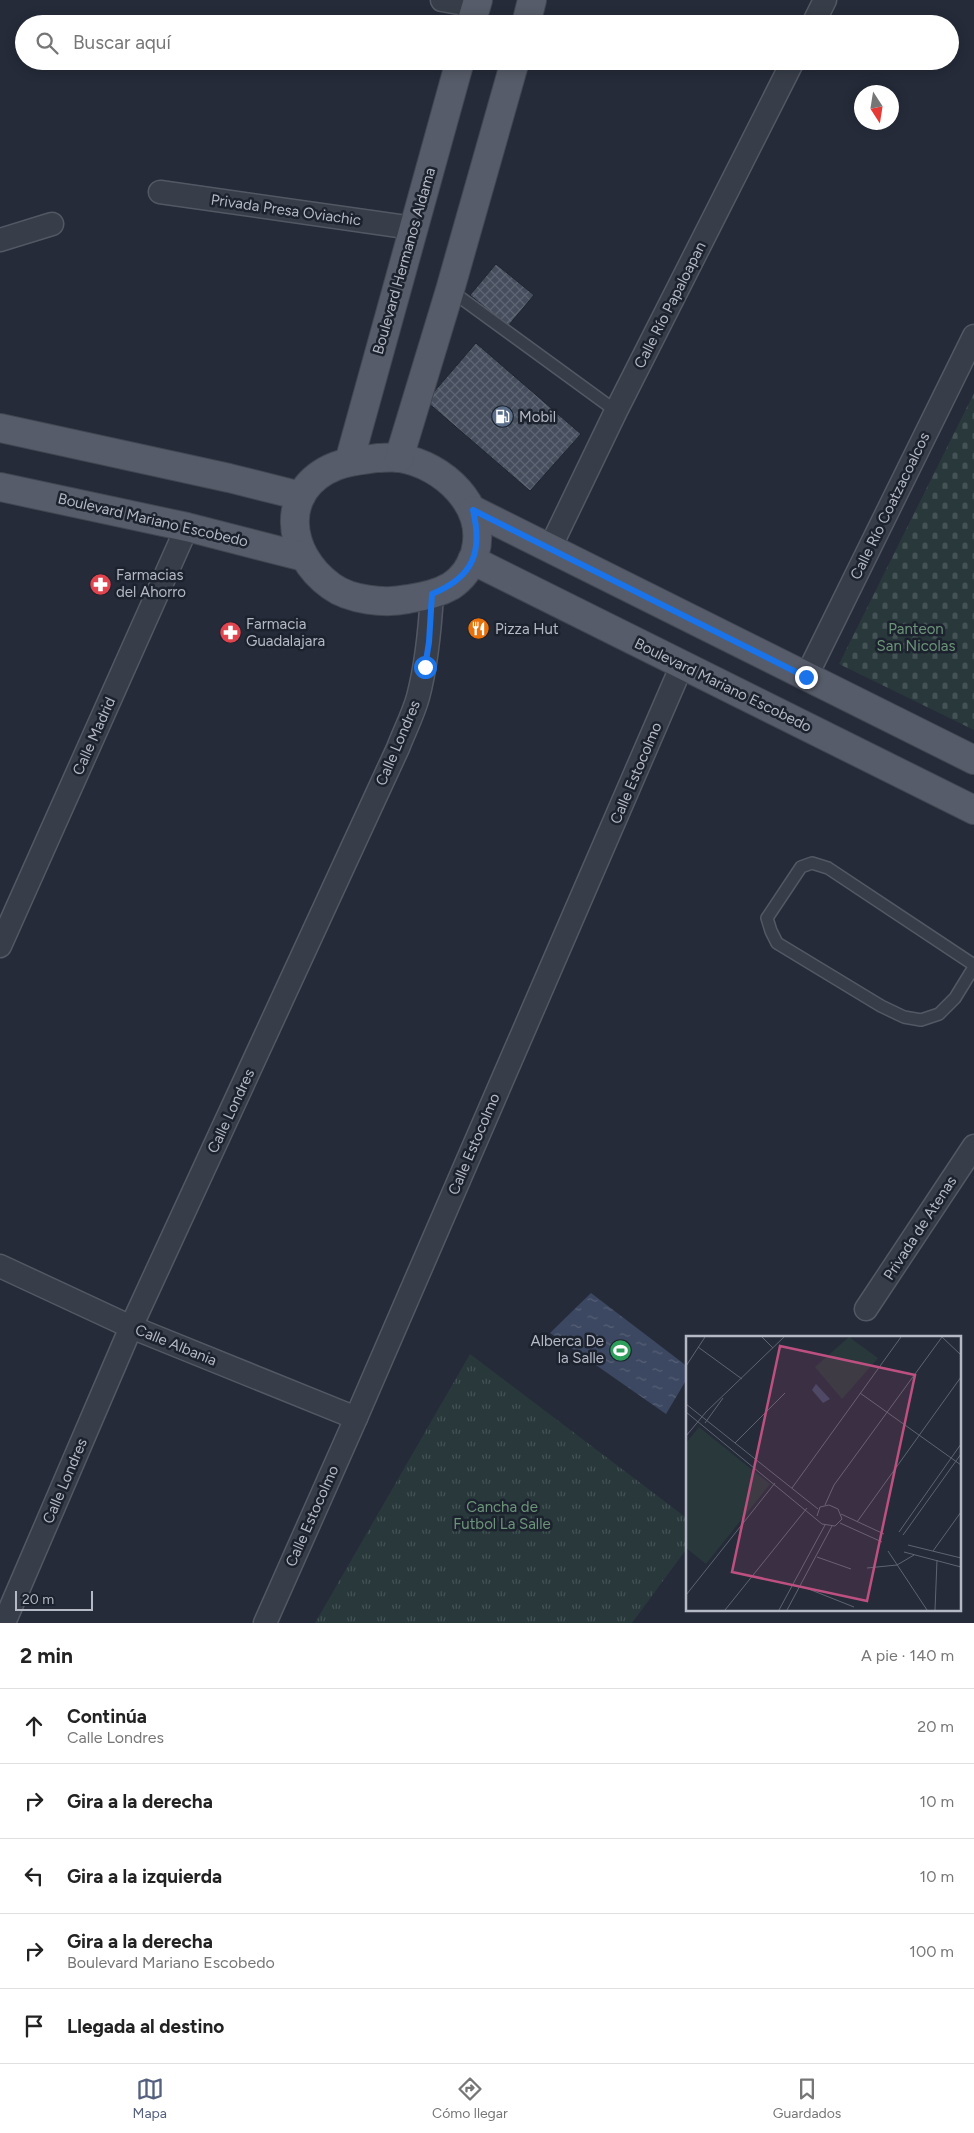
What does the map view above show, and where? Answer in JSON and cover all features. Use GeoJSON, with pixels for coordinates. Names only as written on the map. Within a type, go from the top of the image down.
{"type":"FeatureCollection","features":[{"type":"Feature","properties":{"kind":"main road"},"geometry":{"type":"LineString","coordinates":[[528,15],[532,0]]}},
{"type":"Feature","properties":{"kind":"main road","name":"Boulevard Hermanos Aldama"},"geometry":{"type":"LineString","coordinates":[[349,462],[412,228],[457,70]]}},
{"type":"Feature","properties":{"kind":"main road"},"geometry":{"type":"LineString","coordinates":[[399,458],[450,290],[512,70]]}},
{"type":"Feature","properties":{"kind":"main road"},"geometry":{"type":"LineString","coordinates":[[0,428],[229,478],[301,496]]}},
{"type":"Feature","properties":{"kind":"main road"},"geometry":{"type":"LineString","coordinates":[[399,458],[420,464],[437,473],[463,495],[473,510],[478,541],[472,560],[463,575],[450,586],[432,594],[406,600],[381,600],[352,596],[332,587],[304,557],[296,538],[294,524],[295,509],[310,483],[334,466],[349,462],[399,458]]}},
{"type":"Feature","properties":{"kind":"main road","name":"Boulevard Mariano Escobedo"},"geometry":{"type":"LineString","coordinates":[[0,487],[187,526],[304,557]]}},
{"type":"Feature","properties":{"kind":"main road"},"geometry":{"type":"LineString","coordinates":[[473,510],[974,760]]}},
{"type":"Feature","properties":{"kind":"main road","name":"Boulevard Mariano Escobedo"},"geometry":{"type":"LineString","coordinates":[[472,560],[974,810]]}},
{"type":"Feature","properties":{"kind":"street"},"geometry":{"type":"LineString","coordinates":[[442,0],[475,10]]}},
{"type":"Feature","properties":{"kind":"street"},"geometry":{"type":"LineString","coordinates":[[817,15],[825,0]]}},
{"type":"Feature","properties":{"kind":"street","name":"Calle Río Papaloapan"},"geometry":{"type":"LineString","coordinates":[[550,550],[616,411],[789,70]]}},
{"type":"Feature","properties":{"kind":"street","name":"Privada Presa Oviachic"},"geometry":{"type":"LineString","coordinates":[[160,192],[412,228]]}},
{"type":"Feature","properties":{"kind":"street"},"geometry":{"type":"LineString","coordinates":[[0,240],[52,224]]}},
{"type":"Feature","properties":{"kind":"street","name":"Calle Río Coatzacoalcos"},"geometry":{"type":"LineString","coordinates":[[806,677],[974,336]]}},
{"type":"Feature","properties":{"kind":"street","name":"Calle Madrid"},"geometry":{"type":"LineString","coordinates":[[0,946],[187,526]]}},
{"type":"Feature","properties":{"kind":"street","name":"Calle Londres"},"geometry":{"type":"LineString","coordinates":[[4,1623],[131,1327],[398,748],[417,699],[425,667],[429,642],[432,594]]}},
{"type":"Feature","properties":{"kind":"street","name":"Calle Estocolmo"},"geometry":{"type":"LineString","coordinates":[[265,1623],[356,1418],[682,665]]}},
{"type":"Feature","properties":{"kind":"street","name":"Privada de Atenas"},"geometry":{"type":"LineString","coordinates":[[866,1309],[974,1146]]}},
{"type":"Feature","properties":{"kind":"street","name":"Calle Albania"},"geometry":{"type":"LineString","coordinates":[[0,1266],[131,1327],[356,1418]]}},
{"type":"Feature","properties":{"kind":"lane"},"geometry":{"type":"LineString","coordinates":[[450,290],[616,411]]}},
{"type":"Feature","properties":{"kind":"lane"},"geometry":{"type":"LineString","coordinates":[[812,863],[828,868],[974,966],[955,998],[939,1014],[921,1020],[904,1017],[881,1006],[778,943],[771,931],[767,918],[801,867],[812,863]]}},
{"type":"Feature","properties":{"kind":"green space","name":"Panteon San Nicolas"},"geometry":{"type":"Polygon","coordinates":[[[974,393],[974,730],[839,664],[974,393]]]}},
{"type":"Feature","properties":{"kind":"green space","name":"Cancha de Futbol La Salle"},"geometry":{"type":"Polygon","coordinates":[[[470,1354],[686,1517],[686,1550],[632,1623],[315,1623],[470,1354]]]}},
{"type":"Feature","properties":{"kind":"water","name":"Alberca De la Salle"},"geometry":{"type":"Polygon","coordinates":[[[591,1293],[686,1365],[686,1380],[666,1414],[550,1333],[591,1293]]]}},
{"type":"Feature","properties":{"kind":"building"},"geometry":{"type":"Polygon","coordinates":[[[496,264],[534,295],[508,326],[470,295],[496,264]]]}},
{"type":"Feature","properties":{"kind":"building","name":"Mobil"},"geometry":{"type":"Polygon","coordinates":[[[476,343],[581,434],[530,491],[426,401],[476,343]]]}},
{"type":"Feature","properties":{"kind":"place","name":"Mobil"},"geometry":{"type":"Point","coordinates":[503,417]}},
{"type":"Feature","properties":{"kind":"place","name":"Farmacias del Ahorro"},"geometry":{"type":"Point","coordinates":[100,584]}},
{"type":"Feature","properties":{"kind":"place","name":"Pizza Hut"},"geometry":{"type":"Point","coordinates":[479,629]}},
{"type":"Feature","properties":{"kind":"place","name":"Farmacia Guadalajara"},"geometry":{"type":"Point","coordinates":[230,633]}},
{"type":"Feature","properties":{"kind":"place","name":"Alberca De la Salle"},"geometry":{"type":"Point","coordinates":[620,1350]}},
{"type":"Feature","properties":{"kind":"route"},"geometry":{"type":"LineString","coordinates":[[425,667],[429,642],[432,594],[450,586],[463,575],[472,560],[478,541],[473,510],[806,677]]}}]}
